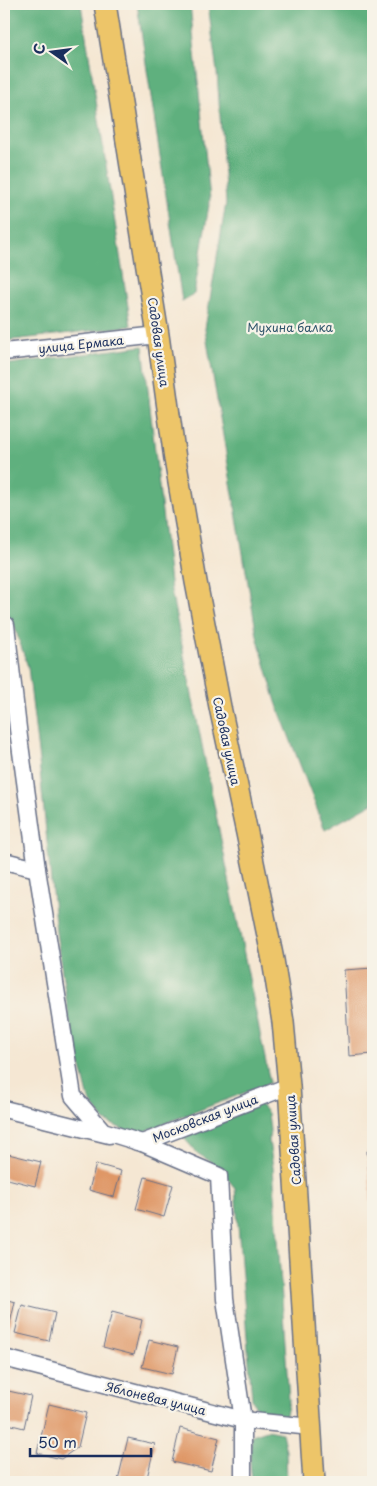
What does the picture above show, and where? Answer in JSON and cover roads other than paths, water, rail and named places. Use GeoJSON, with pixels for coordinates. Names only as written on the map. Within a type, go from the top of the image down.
{"type":"FeatureCollection","features":[{"type":"Feature","properties":{"kind":"main road","name":"Садовая улица"},"geometry":{"type":"LineString","coordinates":[[105,4],[196,582],[273,960],[283,1022],[289,1086],[314,1482]]}},
{"type":"Feature","properties":{"kind":"street","name":"улица Ермака"},"geometry":{"type":"LineString","coordinates":[[4,352],[158,335]]}},
{"type":"Feature","properties":{"kind":"street"},"geometry":{"type":"LineString","coordinates":[[5,624],[38,869],[73,1096],[103,1131],[142,1143],[219,1176],[225,1299],[243,1420],[243,1482]]}},
{"type":"Feature","properties":{"kind":"street"},"geometry":{"type":"LineString","coordinates":[[4,861],[38,869]]}},
{"type":"Feature","properties":{"kind":"street","name":"Московская улица"},"geometry":{"type":"LineString","coordinates":[[4,1109],[142,1143],[289,1086]]}},
{"type":"Feature","properties":{"kind":"street","name":"Яблоневая улица"},"geometry":{"type":"LineString","coordinates":[[4,1358],[243,1420],[311,1427]]}},
{"type":"Feature","properties":{"kind":"park label","name":"Мухина балка"},"geometry":{"type":"Point","coordinates":[290,327]}}]}
